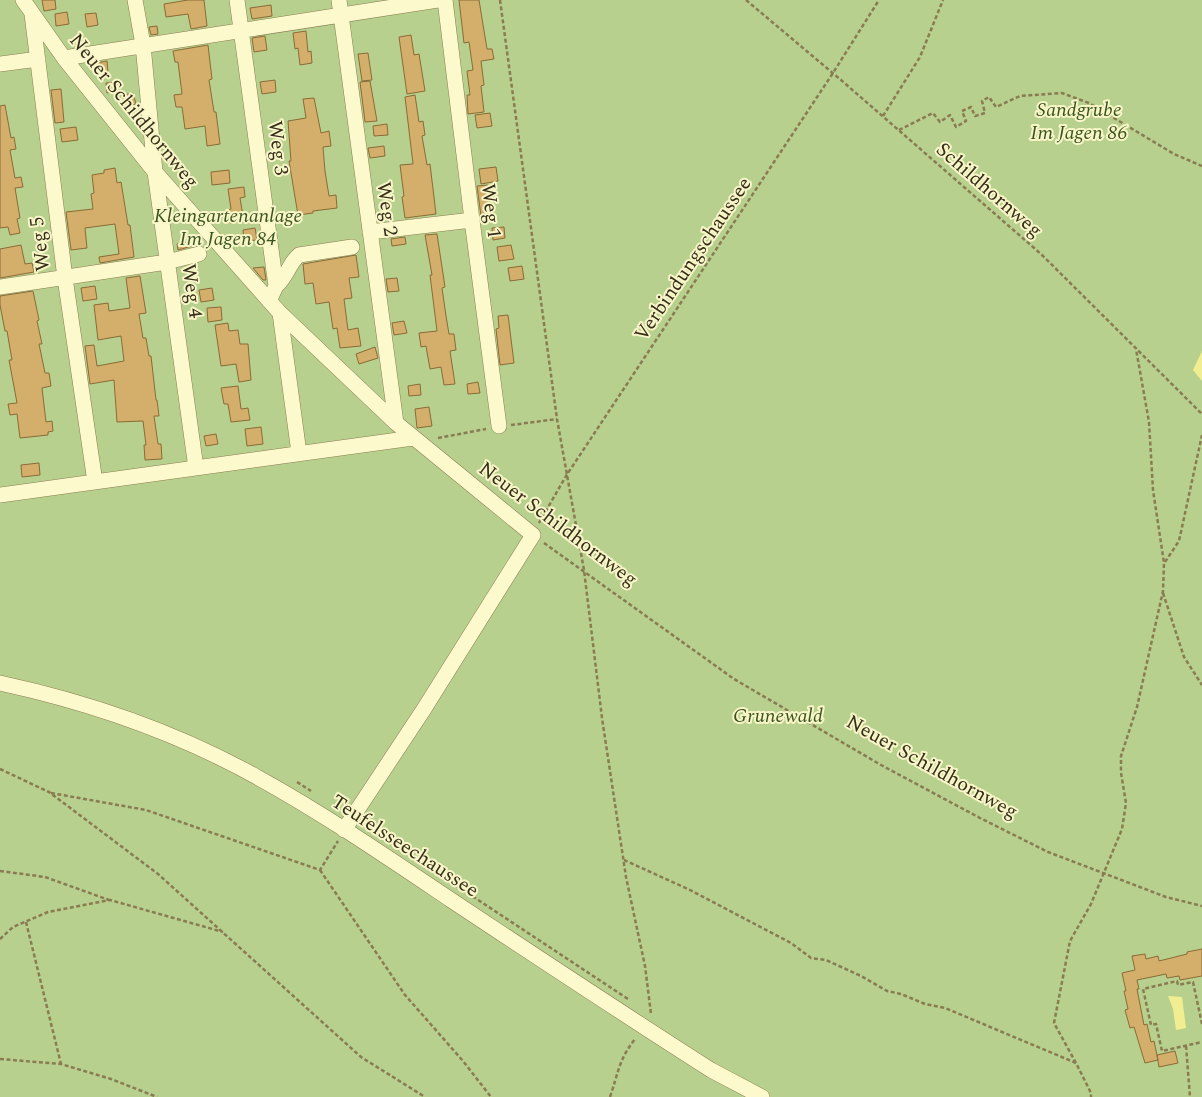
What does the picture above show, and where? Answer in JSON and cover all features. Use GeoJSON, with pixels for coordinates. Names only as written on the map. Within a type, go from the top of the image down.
{"type":"FeatureCollection","features":[{"type":"Feature","properties":{"kind":"street","name":"Weg 4"},"geometry":{"type":"LineString","coordinates":[[135,0],[143,45],[155,172],[196,468]]}},
{"type":"Feature","properties":{"kind":"street","name":"Weg 3"},"geometry":{"type":"LineString","coordinates":[[237,0],[276,286]]}},
{"type":"Feature","properties":{"kind":"street","name":"Weg 2"},"geometry":{"type":"LineString","coordinates":[[339,0],[396,423]]}},
{"type":"Feature","properties":{"kind":"street"},"geometry":{"type":"LineString","coordinates":[[64,58],[438,0]]}},
{"type":"Feature","properties":{"kind":"street","name":"Weg 1"},"geometry":{"type":"LineString","coordinates":[[445,0],[499,426]]}},
{"type":"Feature","properties":{"kind":"street","name":"Neuer Schildhornweg"},"geometry":{"type":"LineString","coordinates":[[28,4],[64,58],[155,172],[280,312],[413,438],[533,535]]}},
{"type":"Feature","properties":{"kind":"street","name":"Weg 5"},"geometry":{"type":"LineString","coordinates":[[28,4],[38,59],[65,278],[95,482]]}},
{"type":"Feature","properties":{"kind":"street"},"geometry":{"type":"LineString","coordinates":[[0,64],[38,59]]}},
{"type":"Feature","properties":{"kind":"street"},"geometry":{"type":"LineString","coordinates":[[370,232],[472,220]]}},
{"type":"Feature","properties":{"kind":"street"},"geometry":{"type":"LineString","coordinates":[[270,300],[276,286],[284,278],[293,261],[299,256],[352,247]]}},
{"type":"Feature","properties":{"kind":"street"},"geometry":{"type":"LineString","coordinates":[[0,287],[168,262],[199,254]]}},
{"type":"Feature","properties":{"kind":"street"},"geometry":{"type":"LineString","coordinates":[[280,312],[299,453]]}},
{"type":"Feature","properties":{"kind":"street"},"geometry":{"type":"LineString","coordinates":[[0,495],[413,438]]}},
{"type":"Feature","properties":{"kind":"street"},"geometry":{"type":"LineString","coordinates":[[344,830],[424,709],[533,535]]}},
{"type":"Feature","properties":{"kind":"street","name":"Teufelsseechaussee"},"geometry":{"type":"LineString","coordinates":[[0,683],[92,707],[173,738],[255,776],[648,1020],[718,1074],[762,1097]]}},
{"type":"Feature","properties":{"kind":"path"},"geometry":{"type":"LineString","coordinates":[[500,0],[556,410],[566,476],[584,570],[602,718],[624,860],[645,966],[648,1020],[630,1045],[618,1068],[610,1097]]}},
{"type":"Feature","properties":{"kind":"path","name":"Schildhornweg"},"geometry":{"type":"LineString","coordinates":[[746,0],[883,116],[1040,254],[1202,414]]}},
{"type":"Feature","properties":{"kind":"path","name":"Verbindungschaussee"},"geometry":{"type":"LineString","coordinates":[[533,535],[566,476],[833,73],[879,0]]}},
{"type":"Feature","properties":{"kind":"path"},"geometry":{"type":"LineString","coordinates":[[883,116],[920,57],[943,0]]}},
{"type":"Feature","properties":{"kind":"path"},"geometry":{"type":"LineString","coordinates":[[899,130],[933,113],[940,122],[950,115],[956,127],[966,121],[962,111],[971,107],[975,116],[985,113],[982,102],[989,97],[996,108],[1020,96],[1062,93],[1090,103],[1174,154],[1202,166]]}},
{"type":"Feature","properties":{"kind":"path"},"geometry":{"type":"LineString","coordinates":[[1091,1097],[1091,1093],[1076,1063],[1054,1023],[1070,941],[1091,904],[1122,829],[1126,803],[1121,773],[1122,756],[1137,707],[1163,591],[1164,564],[1153,490],[1149,422],[1136,349]]}},
{"type":"Feature","properties":{"kind":"path"},"geometry":{"type":"LineString","coordinates":[[1164,564],[1179,541],[1202,435]]}},
{"type":"Feature","properties":{"kind":"path","name":"Neuer Schildhornweg"},"geometry":{"type":"LineString","coordinates":[[533,535],[734,679],[881,765],[1048,852],[1103,874],[1166,896],[1202,906]]}},
{"type":"Feature","properties":{"kind":"path"},"geometry":{"type":"LineString","coordinates":[[1163,591],[1184,657],[1202,685]]}},
{"type":"Feature","properties":{"kind":"path"},"geometry":{"type":"LineString","coordinates":[[0,769],[50,792],[158,874],[361,1057],[425,1097]]}},
{"type":"Feature","properties":{"kind":"path"},"geometry":{"type":"LineString","coordinates":[[50,792],[146,810],[320,870],[405,995],[463,1062],[490,1097]]}},
{"type":"Feature","properties":{"kind":"path"},"geometry":{"type":"LineString","coordinates":[[320,870],[344,830]]}},
{"type":"Feature","properties":{"kind":"path"},"geometry":{"type":"LineString","coordinates":[[624,860],[791,943],[811,958],[826,960],[861,976],[887,991],[901,994],[925,1004],[945,1008],[1076,1063]]}},
{"type":"Feature","properties":{"kind":"path"},"geometry":{"type":"LineString","coordinates":[[0,871],[45,877],[110,900],[224,932]]}},
{"type":"Feature","properties":{"kind":"path"},"geometry":{"type":"LineString","coordinates":[[445,878],[634,1003]]}},
{"type":"Feature","properties":{"kind":"path"},"geometry":{"type":"LineString","coordinates":[[0,939],[13,927],[48,912],[110,900]]}},
{"type":"Feature","properties":{"kind":"path"},"geometry":{"type":"LineString","coordinates":[[26,922],[62,1064]]}},
{"type":"Feature","properties":{"kind":"path"},"geometry":{"type":"LineString","coordinates":[[1202,1024],[1193,982],[1178,985],[1177,981],[1143,988],[1151,1025],[1156,1024],[1162,1051],[1202,1042]]}},
{"type":"Feature","properties":{"kind":"path"},"geometry":{"type":"LineString","coordinates":[[643,1008],[648,1020]]}},
{"type":"Feature","properties":{"kind":"path"},"geometry":{"type":"LineString","coordinates":[[1186,1046],[1190,1097]]}},
{"type":"Feature","properties":{"kind":"path"},"geometry":{"type":"LineString","coordinates":[[0,1059],[62,1064],[111,1079],[157,1097]]}},
{"type":"Feature","properties":{"kind":"green space","name":"Grunewald"},"geometry":{"type":"Polygon","coordinates":[[[0,0],[1202,0],[1202,1097],[0,1097],[0,0]]]}},
{"type":"Feature","properties":{"kind":"sand"},"geometry":{"type":"Polygon","coordinates":[[[1202,351],[1202,381],[1193,370],[1202,351]]]}},
{"type":"Feature","properties":{"kind":"sand"},"geometry":{"type":"Polygon","coordinates":[[[1168,996],[1182,997],[1186,1028],[1176,1030],[1173,1009],[1168,996]]]}},
{"type":"Feature","properties":{"kind":"building"},"geometry":{"type":"Polygon","coordinates":[[[42,0],[55,0],[56,9],[44,11],[42,0]]]}},
{"type":"Feature","properties":{"kind":"building"},"geometry":{"type":"Polygon","coordinates":[[[188,0],[204,0],[207,26],[191,29],[188,14],[166,17],[164,4],[188,0]]]}},
{"type":"Feature","properties":{"kind":"building"},"geometry":{"type":"Polygon","coordinates":[[[459,0],[479,0],[487,49],[492,49],[494,59],[481,61],[484,85],[481,86],[484,112],[468,114],[467,95],[470,95],[467,71],[473,70],[469,42],[464,43],[459,0]]]}},
{"type":"Feature","properties":{"kind":"building"},"geometry":{"type":"Polygon","coordinates":[[[271,5],[272,16],[252,19],[250,8],[271,5]]]}},
{"type":"Feature","properties":{"kind":"building"},"geometry":{"type":"Polygon","coordinates":[[[67,12],[69,24],[56,26],[55,14],[67,12]]]}},
{"type":"Feature","properties":{"kind":"building"},"geometry":{"type":"Polygon","coordinates":[[[96,13],[98,25],[87,27],[85,14],[96,13]]]}},
{"type":"Feature","properties":{"kind":"building"},"geometry":{"type":"Polygon","coordinates":[[[157,26],[158,34],[151,35],[149,27],[157,26]]]}},
{"type":"Feature","properties":{"kind":"building"},"geometry":{"type":"Polygon","coordinates":[[[306,31],[308,52],[311,51],[312,63],[300,65],[298,48],[295,49],[293,33],[306,31]]]}},
{"type":"Feature","properties":{"kind":"building"},"geometry":{"type":"Polygon","coordinates":[[[411,35],[414,55],[419,54],[425,91],[407,94],[399,37],[411,35]]]}},
{"type":"Feature","properties":{"kind":"building"},"geometry":{"type":"Polygon","coordinates":[[[265,36],[267,50],[254,52],[252,38],[265,36]]]}},
{"type":"Feature","properties":{"kind":"building"},"geometry":{"type":"Polygon","coordinates":[[[208,45],[212,79],[209,80],[220,144],[207,146],[205,126],[185,129],[182,107],[176,107],[174,95],[182,94],[178,62],[175,62],[173,51],[208,45]]]}},
{"type":"Feature","properties":{"kind":"building"},"geometry":{"type":"Polygon","coordinates":[[[368,53],[372,80],[362,81],[358,54],[368,53]]]}},
{"type":"Feature","properties":{"kind":"building"},"geometry":{"type":"Polygon","coordinates":[[[107,61],[108,72],[97,73],[96,63],[107,61]]]}},
{"type":"Feature","properties":{"kind":"building"},"geometry":{"type":"Polygon","coordinates":[[[275,80],[276,92],[262,94],[260,82],[275,80]]]}},
{"type":"Feature","properties":{"kind":"building"},"geometry":{"type":"Polygon","coordinates":[[[370,81],[377,121],[365,122],[360,82],[370,81]]]}},
{"type":"Feature","properties":{"kind":"building"},"geometry":{"type":"Polygon","coordinates":[[[117,82],[118,91],[107,93],[106,83],[117,82]]]}},
{"type":"Feature","properties":{"kind":"building"},"geometry":{"type":"Polygon","coordinates":[[[61,89],[64,122],[55,123],[51,90],[61,89]]]}},
{"type":"Feature","properties":{"kind":"building"},"geometry":{"type":"Polygon","coordinates":[[[133,93],[136,104],[125,106],[123,95],[133,93]]]}},
{"type":"Feature","properties":{"kind":"building"},"geometry":{"type":"Polygon","coordinates":[[[415,95],[419,122],[423,121],[425,135],[422,136],[427,165],[430,164],[436,214],[405,218],[400,165],[413,164],[405,97],[415,95]]]}},
{"type":"Feature","properties":{"kind":"building"},"geometry":{"type":"Polygon","coordinates":[[[314,98],[321,133],[329,131],[331,146],[323,147],[325,171],[329,196],[336,195],[337,208],[298,215],[289,161],[291,161],[288,121],[306,118],[303,99],[314,98]]]}},
{"type":"Feature","properties":{"kind":"building"},"geometry":{"type":"Polygon","coordinates":[[[5,105],[11,138],[14,137],[16,149],[10,150],[15,178],[21,177],[23,187],[15,188],[20,218],[17,219],[20,233],[10,235],[8,227],[0,228],[0,106],[5,105]]]}},
{"type":"Feature","properties":{"kind":"building"},"geometry":{"type":"Polygon","coordinates":[[[490,113],[492,126],[477,128],[475,115],[490,113]]]}},
{"type":"Feature","properties":{"kind":"building"},"geometry":{"type":"Polygon","coordinates":[[[387,124],[388,135],[374,136],[373,126],[387,124]]]}},
{"type":"Feature","properties":{"kind":"building"},"geometry":{"type":"Polygon","coordinates":[[[76,127],[78,140],[62,142],[60,129],[76,127]]]}},
{"type":"Feature","properties":{"kind":"building"},"geometry":{"type":"Polygon","coordinates":[[[384,146],[385,156],[370,158],[368,148],[384,146]]]}},
{"type":"Feature","properties":{"kind":"building"},"geometry":{"type":"Polygon","coordinates":[[[496,167],[498,181],[481,184],[479,169],[496,167]]]}},
{"type":"Feature","properties":{"kind":"building"},"geometry":{"type":"Polygon","coordinates":[[[115,168],[117,183],[121,182],[128,225],[130,225],[134,257],[100,263],[99,257],[119,254],[115,224],[85,228],[87,248],[71,250],[66,212],[93,209],[91,194],[94,193],[92,175],[104,173],[104,170],[115,168]]]}},
{"type":"Feature","properties":{"kind":"building"},"geometry":{"type":"Polygon","coordinates":[[[229,170],[230,183],[212,185],[211,172],[229,170]]]}},
{"type":"Feature","properties":{"kind":"building"},"geometry":{"type":"Polygon","coordinates":[[[488,185],[491,215],[481,216],[477,186],[488,185]]]}},
{"type":"Feature","properties":{"kind":"building"},"geometry":{"type":"Polygon","coordinates":[[[244,187],[245,197],[240,198],[244,222],[230,223],[228,210],[231,209],[228,189],[244,187]]]}},
{"type":"Feature","properties":{"kind":"building"},"geometry":{"type":"Polygon","coordinates":[[[504,227],[505,238],[493,240],[492,228],[504,227]]]}},
{"type":"Feature","properties":{"kind":"building"},"geometry":{"type":"Polygon","coordinates":[[[255,228],[257,240],[244,241],[243,230],[255,228]]]}},
{"type":"Feature","properties":{"kind":"building"},"geometry":{"type":"Polygon","coordinates":[[[437,234],[445,287],[442,288],[446,316],[449,334],[454,334],[456,350],[450,351],[455,384],[444,385],[441,367],[430,369],[426,346],[421,347],[419,333],[437,331],[430,275],[432,275],[425,235],[437,234]]]}},
{"type":"Feature","properties":{"kind":"building"},"geometry":{"type":"Polygon","coordinates":[[[405,237],[406,244],[392,246],[391,239],[405,237]]]}},
{"type":"Feature","properties":{"kind":"building"},"geometry":{"type":"Polygon","coordinates":[[[191,242],[192,246],[178,250],[177,244],[191,242]]]}},
{"type":"Feature","properties":{"kind":"building"},"geometry":{"type":"Polygon","coordinates":[[[21,245],[25,264],[32,263],[34,272],[0,278],[0,249],[21,245]]]}},
{"type":"Feature","properties":{"kind":"building"},"geometry":{"type":"Polygon","coordinates":[[[511,245],[514,259],[499,261],[497,247],[511,245]]]}},
{"type":"Feature","properties":{"kind":"building"},"geometry":{"type":"Polygon","coordinates":[[[356,255],[359,277],[349,278],[352,298],[344,299],[348,330],[358,328],[361,346],[340,348],[337,328],[333,329],[329,302],[316,304],[313,283],[305,284],[303,264],[356,255]]]}},
{"type":"Feature","properties":{"kind":"building"},"geometry":{"type":"Polygon","coordinates":[[[522,266],[524,279],[510,281],[508,268],[522,266]]]}},
{"type":"Feature","properties":{"kind":"building"},"geometry":{"type":"Polygon","coordinates":[[[264,267],[266,280],[263,280],[253,268],[264,267]]]}},
{"type":"Feature","properties":{"kind":"building"},"geometry":{"type":"Polygon","coordinates":[[[140,276],[146,313],[139,314],[143,338],[146,338],[149,356],[151,356],[159,416],[154,416],[158,444],[161,444],[162,459],[145,460],[144,445],[146,445],[143,421],[117,422],[114,380],[90,384],[85,346],[94,345],[97,366],[124,361],[121,336],[98,340],[94,305],[108,303],[109,311],[130,308],[126,278],[140,276]]]}},
{"type":"Feature","properties":{"kind":"building"},"geometry":{"type":"Polygon","coordinates":[[[397,278],[399,291],[388,292],[386,279],[397,278]]]}},
{"type":"Feature","properties":{"kind":"building"},"geometry":{"type":"Polygon","coordinates":[[[95,286],[97,299],[83,301],[81,288],[95,286]]]}},
{"type":"Feature","properties":{"kind":"building"},"geometry":{"type":"Polygon","coordinates":[[[212,288],[214,300],[201,302],[199,290],[212,288]]]}},
{"type":"Feature","properties":{"kind":"building"},"geometry":{"type":"Polygon","coordinates":[[[33,291],[42,344],[39,344],[45,373],[49,373],[51,386],[42,388],[46,422],[52,421],[53,431],[48,432],[48,435],[20,438],[17,414],[10,415],[8,404],[17,403],[9,360],[12,360],[0,305],[0,296],[33,291]]]}},
{"type":"Feature","properties":{"kind":"building"},"geometry":{"type":"Polygon","coordinates":[[[221,307],[222,320],[208,322],[207,308],[221,307]]]}},
{"type":"Feature","properties":{"kind":"building"},"geometry":{"type":"Polygon","coordinates":[[[508,315],[514,363],[500,365],[496,329],[499,328],[498,316],[508,315]]]}},
{"type":"Feature","properties":{"kind":"building"},"geometry":{"type":"Polygon","coordinates":[[[404,321],[407,333],[394,335],[392,323],[404,321]]]}},
{"type":"Feature","properties":{"kind":"building"},"geometry":{"type":"Polygon","coordinates":[[[228,323],[229,331],[238,330],[240,344],[248,344],[251,380],[239,382],[236,364],[221,366],[215,325],[228,323]]]}},
{"type":"Feature","properties":{"kind":"building"},"geometry":{"type":"Polygon","coordinates":[[[375,347],[378,358],[359,364],[356,354],[375,347]]]}},
{"type":"Feature","properties":{"kind":"building"},"geometry":{"type":"Polygon","coordinates":[[[478,382],[480,393],[468,394],[467,384],[478,382]]]}},
{"type":"Feature","properties":{"kind":"building"},"geometry":{"type":"Polygon","coordinates":[[[420,384],[421,395],[409,396],[408,386],[420,384]]]}},
{"type":"Feature","properties":{"kind":"building"},"geometry":{"type":"Polygon","coordinates":[[[238,386],[241,409],[248,408],[250,420],[231,422],[228,404],[224,404],[221,388],[238,386]]]}},
{"type":"Feature","properties":{"kind":"building"},"geometry":{"type":"Polygon","coordinates":[[[429,407],[432,426],[417,428],[415,409],[429,407]]]}},
{"type":"Feature","properties":{"kind":"building"},"geometry":{"type":"Polygon","coordinates":[[[261,427],[263,444],[247,446],[245,429],[261,427]]]}},
{"type":"Feature","properties":{"kind":"building"},"geometry":{"type":"Polygon","coordinates":[[[216,434],[218,444],[206,446],[204,436],[216,434]]]}},
{"type":"Feature","properties":{"kind":"building"},"geometry":{"type":"Polygon","coordinates":[[[39,463],[40,475],[22,477],[21,465],[39,463]]]}},
{"type":"Feature","properties":{"kind":"building"},"geometry":{"type":"Polygon","coordinates":[[[1202,949],[1202,976],[1180,980],[1179,976],[1167,978],[1166,974],[1137,980],[1144,1025],[1147,1024],[1151,1042],[1154,1041],[1158,1060],[1145,1063],[1134,1027],[1130,1028],[1125,1010],[1128,1009],[1122,973],[1135,970],[1132,956],[1145,954],[1146,959],[1158,956],[1159,961],[1202,949]]]}},
{"type":"Feature","properties":{"kind":"building"},"geometry":{"type":"Polygon","coordinates":[[[1175,1051],[1178,1063],[1159,1067],[1157,1055],[1175,1051]]]}},
{"type":"Feature","properties":{"kind":"park label","name":"Sandgrube Im Jagen 86"},"geometry":{"type":"Point","coordinates":[1079,122]}},
{"type":"Feature","properties":{"kind":"park label","name":"Kleingartenanlage Im Jagen 84"},"geometry":{"type":"Point","coordinates":[228,228]}}]}
